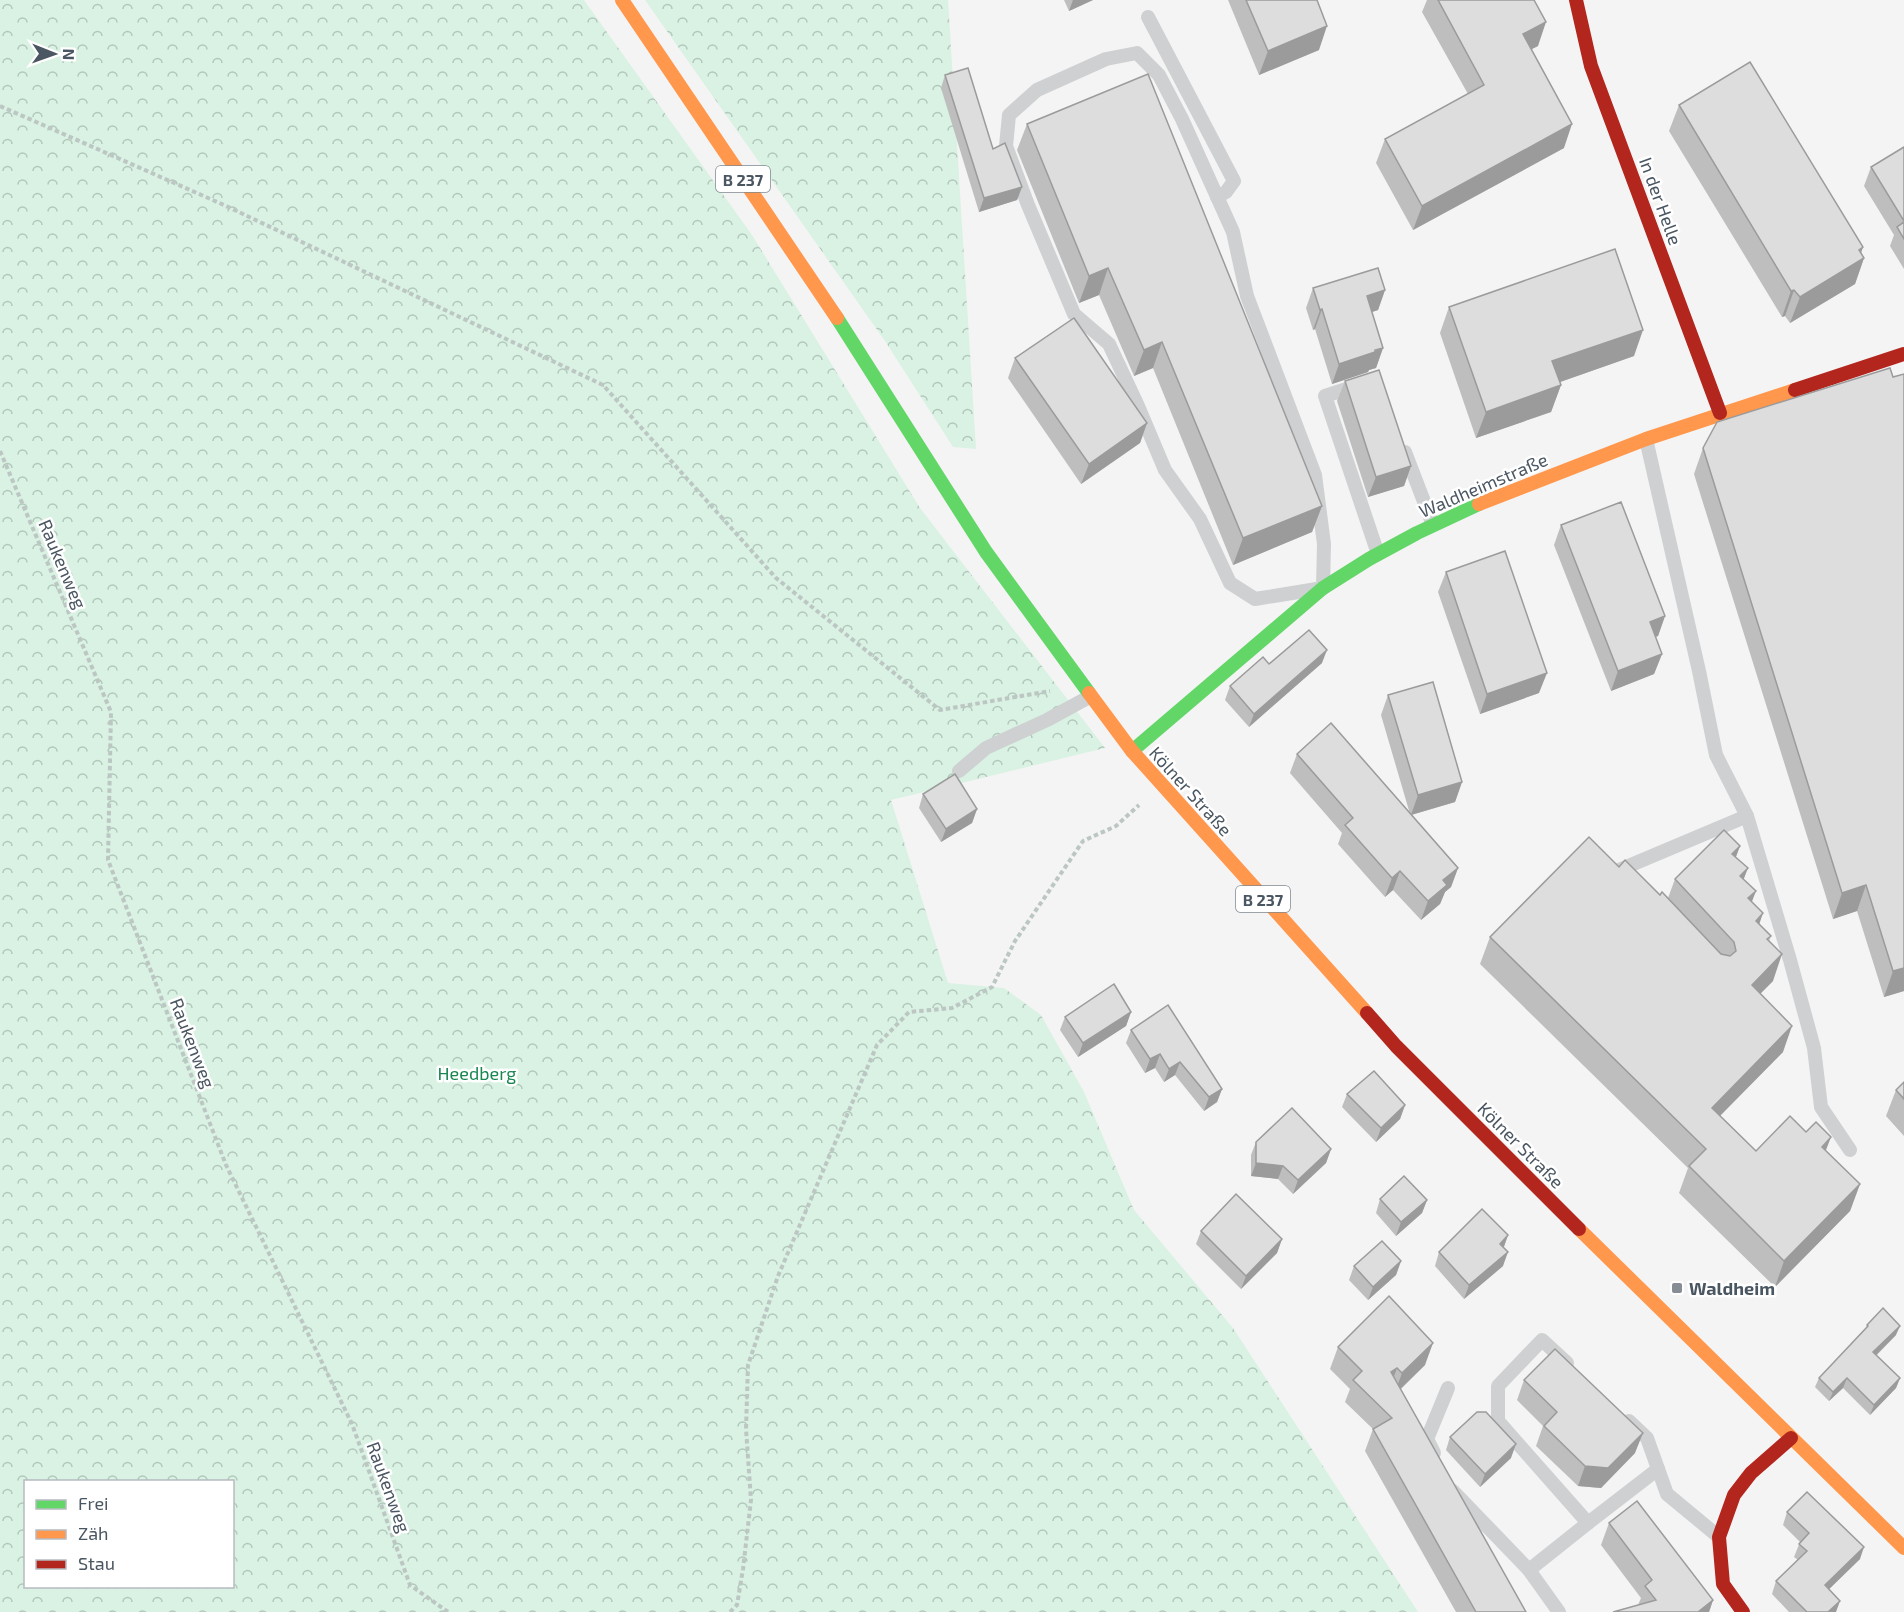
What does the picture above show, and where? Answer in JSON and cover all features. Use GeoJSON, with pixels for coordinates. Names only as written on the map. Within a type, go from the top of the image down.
{"type":"FeatureCollection","features":[{"type":"Feature","properties":{"kind":"main road","name":"B 237"},"geometry":{"type":"LineString","coordinates":[[622,0],[864,358],[986,552],[1131,751]]}},
{"type":"Feature","properties":{"kind":"main road","name":"In der Helle"},"geometry":{"type":"LineString","coordinates":[[1576,0],[1592,66],[1720,412]]}},
{"type":"Feature","properties":{"kind":"main road","name":"Waldheimstraße"},"geometry":{"type":"LineString","coordinates":[[1131,751],[1323,588],[1378,554],[1433,525],[1491,500],[1720,412],[1904,354]]}},
{"type":"Feature","properties":{"kind":"main road","name":"Kölner Straße"},"geometry":{"type":"LineString","coordinates":[[1131,751],[1396,1046],[1660,1310],[1904,1548]]}},
{"type":"Feature","properties":{"kind":"main road"},"geometry":{"type":"LineString","coordinates":[[1743,1612],[1723,1584],[1719,1537],[1734,1495],[1752,1473],[1791,1438]]}},
{"type":"Feature","properties":{"kind":"lane"},"geometry":{"type":"LineString","coordinates":[[1148,18],[1233,181],[1226,192],[1217,197]]}},
{"type":"Feature","properties":{"kind":"lane"},"geometry":{"type":"LineString","coordinates":[[1137,53],[1159,75],[1182,118],[1217,197],[1233,232],[1247,296],[1315,475],[1324,544],[1323,588],[1255,599],[1230,583],[1200,519],[1165,470],[1109,344],[1074,314],[1006,146],[1009,116],[1037,90],[1106,59],[1137,53]]}},
{"type":"Feature","properties":{"kind":"lane"},"geometry":{"type":"LineString","coordinates":[[1367,382],[1325,396],[1378,554]]}},
{"type":"Feature","properties":{"kind":"lane"},"geometry":{"type":"LineString","coordinates":[[1646,439],[1716,755],[1747,816],[1814,1048],[1821,1107],[1850,1150]]}},
{"type":"Feature","properties":{"kind":"lane"},"geometry":{"type":"LineString","coordinates":[[1401,442],[1433,525]]}},
{"type":"Feature","properties":{"kind":"lane"},"geometry":{"type":"LineString","coordinates":[[959,771],[986,748],[1047,720],[1087,691]]}},
{"type":"Feature","properties":{"kind":"lane"},"geometry":{"type":"LineString","coordinates":[[1634,886],[1618,870],[1747,816]]}},
{"type":"Feature","properties":{"kind":"lane"},"geometry":{"type":"LineString","coordinates":[[1577,1372],[1542,1340],[1498,1386],[1498,1422],[1588,1523]]}},
{"type":"Feature","properties":{"kind":"lane"},"geometry":{"type":"LineString","coordinates":[[1449,1388],[1427,1439],[1450,1488],[1529,1570],[1559,1612]]}},
{"type":"Feature","properties":{"kind":"lane"},"geometry":{"type":"LineString","coordinates":[[1621,1413],[1647,1438],[1667,1494],[1719,1537]]}},
{"type":"Feature","properties":{"kind":"lane"},"geometry":{"type":"LineString","coordinates":[[1529,1570],[1658,1469]]}},
{"type":"Feature","properties":{"kind":"path"},"geometry":{"type":"LineString","coordinates":[[0,106],[224,206],[603,385],[776,578],[940,710],[1087,691]]}},
{"type":"Feature","properties":{"kind":"path","name":"Raukenweg"},"geometry":{"type":"LineString","coordinates":[[0,452],[111,712],[108,860],[192,1078],[226,1165],[352,1424],[410,1585],[448,1612]]}},
{"type":"Feature","properties":{"kind":"path"},"geometry":{"type":"LineString","coordinates":[[730,1612],[737,1605],[751,1500],[746,1429],[748,1365],[778,1276],[877,1045],[909,1012],[952,1008],[992,987],[1015,941],[1083,841],[1116,826],[1137,806],[1166,789]]}},
{"type":"Feature","properties":{"kind":"green space","name":"Heedberg"},"geometry":{"type":"Polygon","coordinates":[[[0,0],[584,0],[752,235],[920,508],[1105,748],[891,800],[948,983],[1004,988],[1041,1015],[1084,1092],[1134,1210],[1233,1328],[1418,1612],[0,1612],[0,0]]]}},
{"type":"Feature","properties":{"kind":"green space"},"geometry":{"type":"Polygon","coordinates":[[[645,0],[948,0],[976,449],[953,447],[885,341],[645,0]]]}},
{"type":"Feature","properties":{"kind":"building"},"geometry":{"type":"Polygon","coordinates":[[[1246,0],[1317,0],[1327,26],[1268,51],[1246,0]]]}},
{"type":"Feature","properties":{"kind":"building"},"geometry":{"type":"Polygon","coordinates":[[[1438,0],[1534,0],[1546,22],[1523,34],[1572,124],[1422,206],[1385,139],[1484,85],[1438,0]]]}},
{"type":"Feature","properties":{"kind":"building"},"geometry":{"type":"Polygon","coordinates":[[[1750,62],[1863,247],[1859,250],[1864,258],[1800,297],[1794,290],[1791,291],[1679,105],[1750,62]]]}},
{"type":"Feature","properties":{"kind":"building"},"geometry":{"type":"Polygon","coordinates":[[[968,68],[993,149],[1005,143],[1022,187],[984,198],[945,75],[968,68]]]}},
{"type":"Feature","properties":{"kind":"building"},"geometry":{"type":"Polygon","coordinates":[[[1148,74],[1322,506],[1243,538],[1162,342],[1144,350],[1108,268],[1089,276],[1027,124],[1148,74]]]}},
{"type":"Feature","properties":{"kind":"building"},"geometry":{"type":"Polygon","coordinates":[[[1904,147],[1904,221],[1871,167],[1904,147]]]}},
{"type":"Feature","properties":{"kind":"building"},"geometry":{"type":"Polygon","coordinates":[[[1904,222],[1904,239],[1897,227],[1904,222]]]}},
{"type":"Feature","properties":{"kind":"building"},"geometry":{"type":"Polygon","coordinates":[[[1615,249],[1643,330],[1552,361],[1561,385],[1486,412],[1449,307],[1615,249]]]}},
{"type":"Feature","properties":{"kind":"building"},"geometry":{"type":"Polygon","coordinates":[[[1378,268],[1385,290],[1367,296],[1383,348],[1339,364],[1313,288],[1378,268]]]}},
{"type":"Feature","properties":{"kind":"building"},"geometry":{"type":"Polygon","coordinates":[[[1074,318],[1147,423],[1089,464],[1015,358],[1074,318]]]}},
{"type":"Feature","properties":{"kind":"building"},"geometry":{"type":"Polygon","coordinates":[[[1890,368],[1893,377],[1904,374],[1904,968],[1893,971],[1866,885],[1842,893],[1703,448],[1717,422],[1890,368]]]}},
{"type":"Feature","properties":{"kind":"building"},"geometry":{"type":"Polygon","coordinates":[[[1379,370],[1411,466],[1376,477],[1345,381],[1379,370]]]}},
{"type":"Feature","properties":{"kind":"building"},"geometry":{"type":"Polygon","coordinates":[[[1621,502],[1665,616],[1650,622],[1662,654],[1618,671],[1561,525],[1621,502]]]}},
{"type":"Feature","properties":{"kind":"building"},"geometry":{"type":"Polygon","coordinates":[[[1505,551],[1547,673],[1487,694],[1446,572],[1505,551]]]}},
{"type":"Feature","properties":{"kind":"building"},"geometry":{"type":"Polygon","coordinates":[[[1309,630],[1327,650],[1254,714],[1230,686],[1263,657],[1269,664],[1309,630]]]}},
{"type":"Feature","properties":{"kind":"building"},"geometry":{"type":"Polygon","coordinates":[[[1433,682],[1462,782],[1418,795],[1388,695],[1433,682]]]}},
{"type":"Feature","properties":{"kind":"building"},"geometry":{"type":"Polygon","coordinates":[[[1331,723],[1458,868],[1443,880],[1447,885],[1428,901],[1400,871],[1392,878],[1345,825],[1353,818],[1297,754],[1331,723]]]}},
{"type":"Feature","properties":{"kind":"building"},"geometry":{"type":"Polygon","coordinates":[[[955,774],[977,809],[946,829],[923,794],[955,774]]]}},
{"type":"Feature","properties":{"kind":"building"},"geometry":{"type":"Polygon","coordinates":[[[1724,830],[1740,846],[1732,854],[1748,868],[1740,876],[1756,891],[1748,898],[1763,913],[1756,921],[1771,936],[1767,939],[1782,954],[1752,985],[1792,1026],[1712,1108],[1756,1151],[1790,1116],[1806,1132],[1816,1122],[1831,1137],[1822,1147],[1860,1184],[1784,1261],[1689,1166],[1706,1149],[1490,937],[1589,837],[1619,867],[1625,860],[1660,895],[1662,892],[1721,954],[1730,956],[1736,951],[1734,942],[1675,879],[1724,830]]]}},
{"type":"Feature","properties":{"kind":"building"},"geometry":{"type":"Polygon","coordinates":[[[1114,984],[1131,1012],[1083,1043],[1065,1017],[1114,984]]]}},
{"type":"Feature","properties":{"kind":"building"},"geometry":{"type":"Polygon","coordinates":[[[1168,1005],[1222,1089],[1209,1097],[1180,1062],[1169,1069],[1160,1054],[1150,1059],[1131,1030],[1168,1005]]]}},
{"type":"Feature","properties":{"kind":"building"},"geometry":{"type":"Polygon","coordinates":[[[1374,1071],[1405,1105],[1381,1128],[1347,1094],[1374,1071]]]}},
{"type":"Feature","properties":{"kind":"building"},"geometry":{"type":"Polygon","coordinates":[[[1904,1082],[1904,1099],[1896,1090],[1904,1082]]]}},
{"type":"Feature","properties":{"kind":"building"},"geometry":{"type":"Polygon","coordinates":[[[1292,1108],[1331,1149],[1298,1180],[1283,1166],[1256,1163],[1256,1142],[1292,1108]]]}},
{"type":"Feature","properties":{"kind":"building"},"geometry":{"type":"Polygon","coordinates":[[[1404,1176],[1427,1200],[1401,1222],[1380,1199],[1404,1176]]]}},
{"type":"Feature","properties":{"kind":"building"},"geometry":{"type":"Polygon","coordinates":[[[1236,1194],[1282,1239],[1246,1276],[1201,1231],[1236,1194]]]}},
{"type":"Feature","properties":{"kind":"building"},"geometry":{"type":"Polygon","coordinates":[[[1482,1209],[1508,1235],[1500,1244],[1508,1252],[1469,1285],[1439,1252],[1482,1209]]]}},
{"type":"Feature","properties":{"kind":"building"},"geometry":{"type":"Polygon","coordinates":[[[1382,1241],[1401,1261],[1373,1287],[1354,1266],[1382,1241]]]}},
{"type":"Feature","properties":{"kind":"building"},"geometry":{"type":"Polygon","coordinates":[[[1389,1296],[1433,1343],[1402,1373],[1397,1368],[1391,1372],[1526,1612],[1476,1612],[1373,1429],[1392,1418],[1353,1380],[1362,1371],[1338,1347],[1389,1296]]]}},
{"type":"Feature","properties":{"kind":"building"},"geometry":{"type":"Polygon","coordinates":[[[1883,1308],[1900,1326],[1873,1352],[1900,1378],[1874,1405],[1847,1378],[1833,1392],[1819,1378],[1883,1308]]]}},
{"type":"Feature","properties":{"kind":"building"},"geometry":{"type":"Polygon","coordinates":[[[1555,1349],[1643,1433],[1608,1468],[1585,1466],[1544,1426],[1557,1412],[1524,1380],[1555,1349]]]}},
{"type":"Feature","properties":{"kind":"building"},"geometry":{"type":"Polygon","coordinates":[[[1477,1412],[1486,1412],[1516,1444],[1485,1474],[1450,1437],[1477,1412]]]}},
{"type":"Feature","properties":{"kind":"building"},"geometry":{"type":"Polygon","coordinates":[[[1807,1492],[1864,1547],[1825,1585],[1840,1601],[1828,1612],[1807,1612],[1776,1581],[1807,1551],[1799,1544],[1809,1533],[1787,1512],[1807,1492]]]}},
{"type":"Feature","properties":{"kind":"building"},"geometry":{"type":"Polygon","coordinates":[[[1637,1501],[1713,1600],[1698,1612],[1613,1612],[1656,1600],[1645,1586],[1652,1580],[1609,1523],[1637,1501]]]}},
{"type":"Feature","properties":{"kind":"traffic: fast"},"geometry":{"type":"LineString","coordinates":[[837,318],[986,552],[1089,693]]}},
{"type":"Feature","properties":{"kind":"traffic: fast"},"geometry":{"type":"LineString","coordinates":[[1132,751],[1323,588],[1417,533],[1479,504]]}},
{"type":"Feature","properties":{"kind":"traffic: slow"},"geometry":{"type":"LineString","coordinates":[[622,0],[837,318]]}},
{"type":"Feature","properties":{"kind":"traffic: slow"},"geometry":{"type":"LineString","coordinates":[[1479,504],[1646,439],[1795,390]]}},
{"type":"Feature","properties":{"kind":"traffic: slow"},"geometry":{"type":"LineString","coordinates":[[1089,693],[1132,751],[1367,1013]]}},
{"type":"Feature","properties":{"kind":"traffic: slow"},"geometry":{"type":"LineString","coordinates":[[1579,1229],[1904,1548]]}},
{"type":"Feature","properties":{"kind":"traffic: jam"},"geometry":{"type":"LineString","coordinates":[[1576,0],[1591,66],[1720,413]]}},
{"type":"Feature","properties":{"kind":"traffic: jam"},"geometry":{"type":"LineString","coordinates":[[1795,390],[1904,354]]}},
{"type":"Feature","properties":{"kind":"traffic: jam"},"geometry":{"type":"LineString","coordinates":[[1367,1013],[1396,1046],[1579,1229]]}},
{"type":"Feature","properties":{"kind":"traffic: jam"},"geometry":{"type":"LineString","coordinates":[[1743,1612],[1723,1584],[1719,1537],[1734,1495],[1751,1473],[1791,1438]]}},
{"type":"Feature","properties":{"kind":"place","name":"Waldheim"},"geometry":{"type":"Point","coordinates":[1677,1288]}}]}
